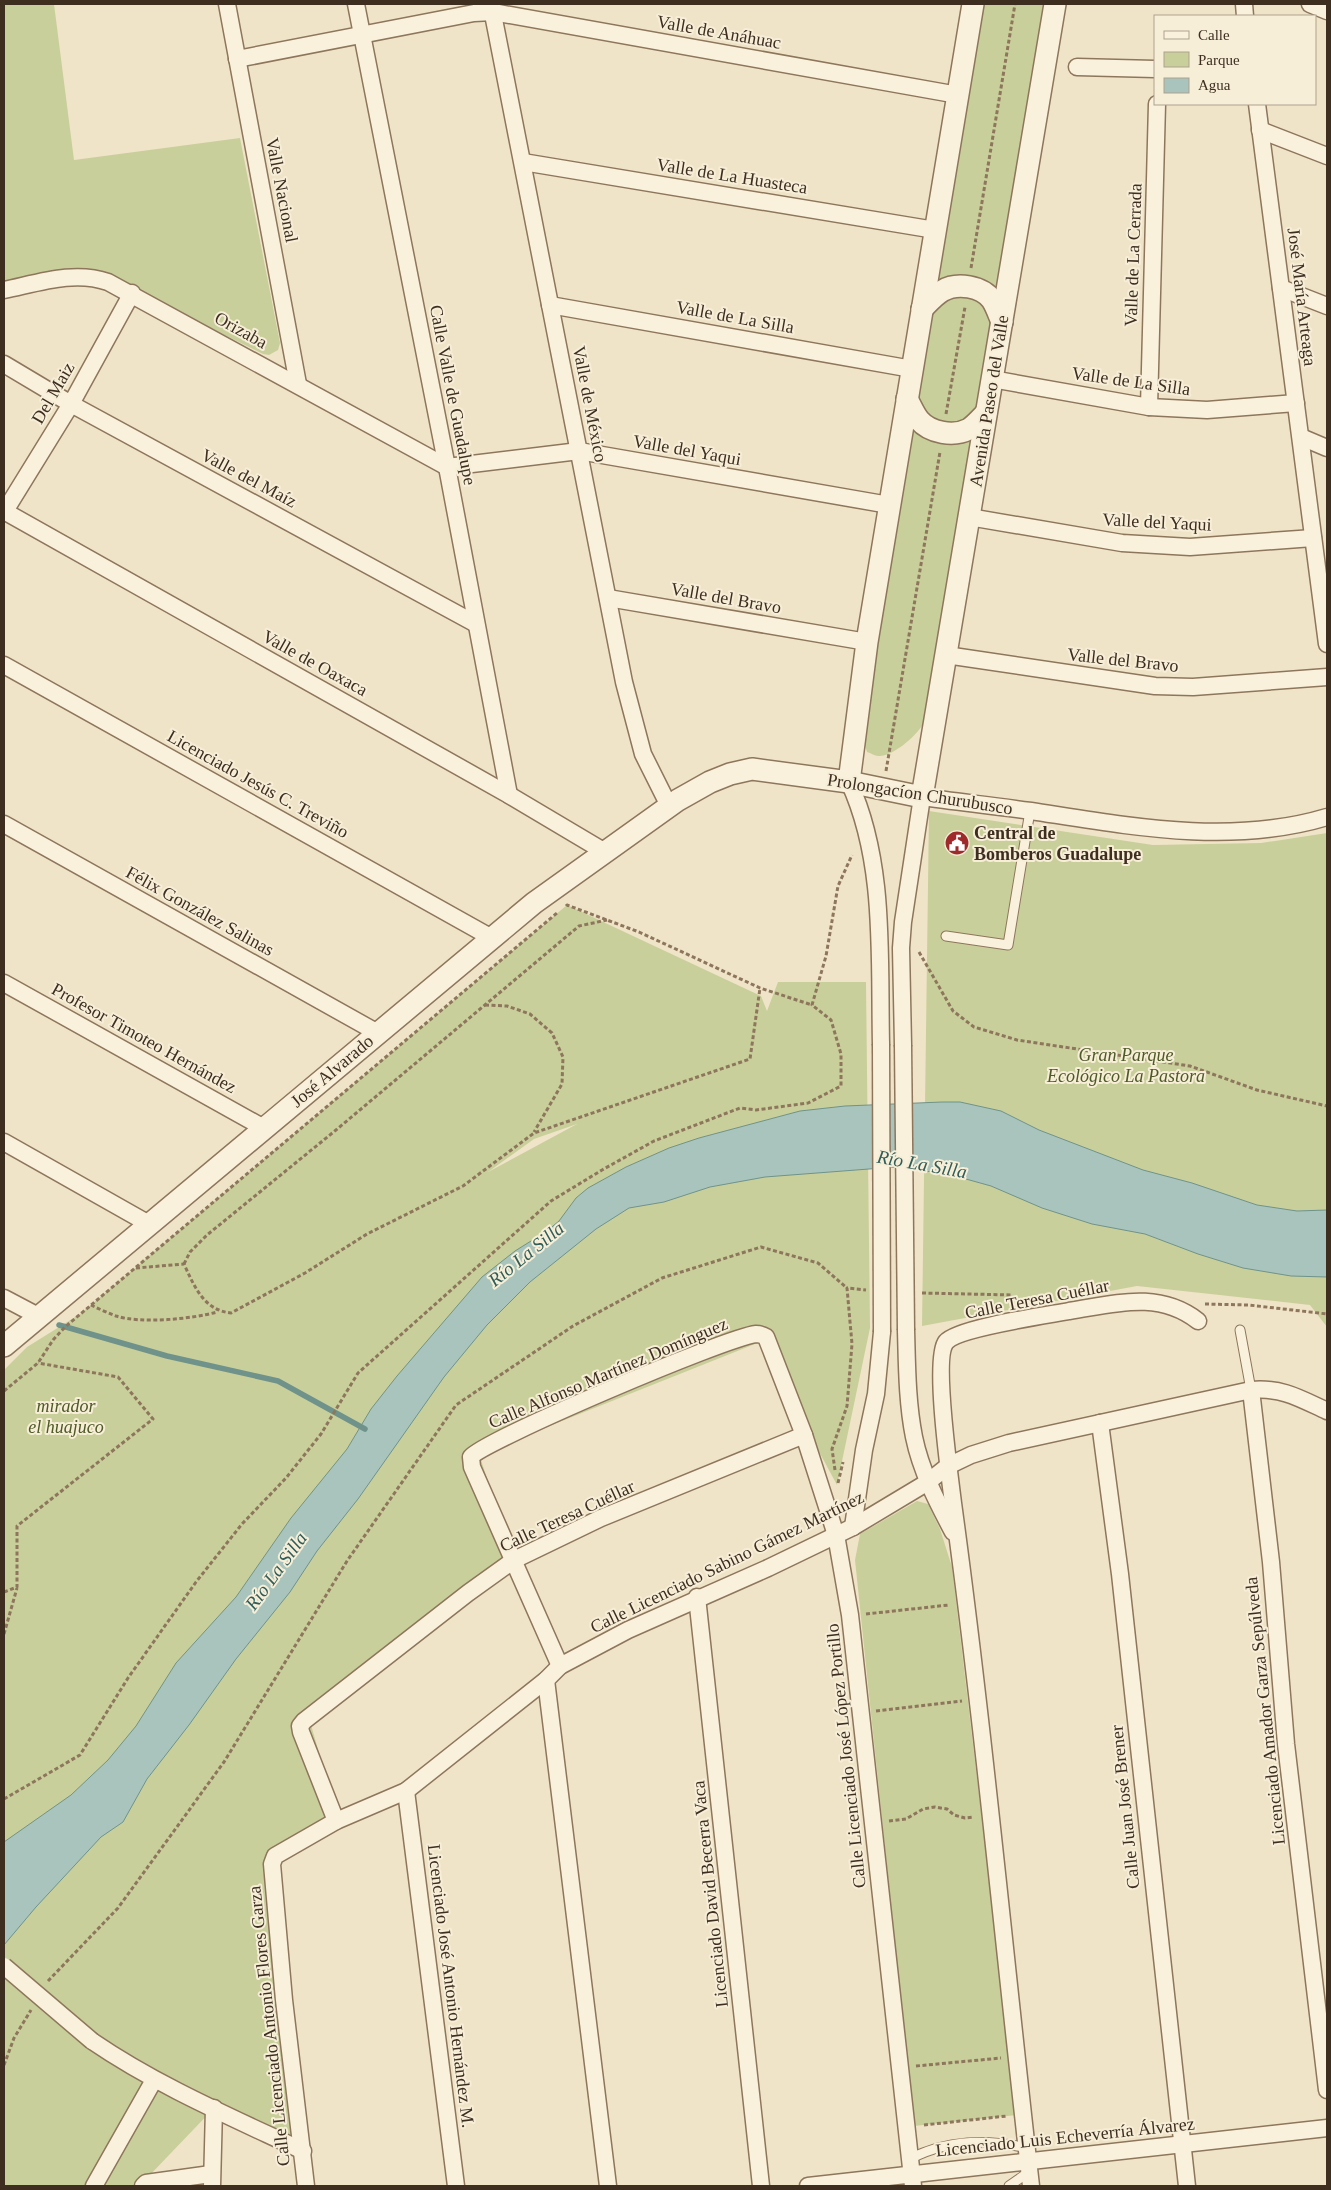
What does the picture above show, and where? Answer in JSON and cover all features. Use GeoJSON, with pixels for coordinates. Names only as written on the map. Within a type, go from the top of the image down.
{"type":"FeatureCollection","features":[{"type":"Feature","properties":{"kind":"street","name":"Valle Nacional"},"geometry":{"type":"LineString","coordinates":[[227,4],[298,384]]}},
{"type":"Feature","properties":{"kind":"street","name":"Calle Valle de Guadalupe"},"geometry":{"type":"LineString","coordinates":[[356,4],[447,467],[508,795]]}},
{"type":"Feature","properties":{"kind":"street"},"geometry":{"type":"LineString","coordinates":[[853,1527],[864,1450],[876,1394],[882,1332],[881,1044],[880,942],[876,891],[863,817],[848,782],[866,642],[973,4]]}},
{"type":"Feature","properties":{"kind":"street","name":"Avenida Paseo del Valle"},"geometry":{"type":"LineString","coordinates":[[922,797],[1055,4]]}},
{"type":"Feature","properties":{"kind":"street"},"geometry":{"type":"LineString","coordinates":[[1310,4],[1327,10]]}},
{"type":"Feature","properties":{"kind":"street","name":"Valle de Anáhuac"},"geometry":{"type":"LineString","coordinates":[[238,59],[492,8],[958,95]]}},
{"type":"Feature","properties":{"kind":"street","name":"Valle de México"},"geometry":{"type":"LineString","coordinates":[[492,8],[624,682],[643,754],[669,806]]}},
{"type":"Feature","properties":{"kind":"street"},"geometry":{"type":"LineString","coordinates":[[1077,67],[1154,68]]}},
{"type":"Feature","properties":{"kind":"street","name":"Valle de La Cerrada"},"geometry":{"type":"LineString","coordinates":[[1149,407],[1158,105]]}},
{"type":"Feature","properties":{"kind":"street","name":"José María Arteaga"},"geometry":{"type":"LineString","coordinates":[[1256,105],[1325,614],[1327,644]]}},
{"type":"Feature","properties":{"kind":"street"},"geometry":{"type":"LineString","coordinates":[[1260,130],[1327,156]]}},
{"type":"Feature","properties":{"kind":"street","name":"Valle de La Huasteca"},"geometry":{"type":"LineString","coordinates":[[523,162],[935,230]]}},
{"type":"Feature","properties":{"kind":"street","name":"Orizaba"},"geometry":{"type":"LineString","coordinates":[[4,290],[80,275],[94,277],[132,293],[447,467]]}},
{"type":"Feature","properties":{"kind":"street"},"geometry":{"type":"LineString","coordinates":[[922,309],[940,292],[948,288],[968,287],[979,290],[992,299],[1002,322]]}},
{"type":"Feature","properties":{"kind":"street"},"geometry":{"type":"LineString","coordinates":[[1281,288],[1327,306]]}},
{"type":"Feature","properties":{"kind":"street","name":"Del Maiz"},"geometry":{"type":"LineString","coordinates":[[4,511],[71,404],[132,293]]}},
{"type":"Feature","properties":{"kind":"street","name":"Valle de La Silla"},"geometry":{"type":"LineString","coordinates":[[550,305],[912,369]]}},
{"type":"Feature","properties":{"kind":"street","name":"Valle del Maíz"},"geometry":{"type":"LineString","coordinates":[[4,364],[71,404],[476,624]]}},
{"type":"Feature","properties":{"kind":"street","name":"Valle de La Silla"},"geometry":{"type":"LineString","coordinates":[[992,380],[1149,407],[1207,410],[1296,402]]}},
{"type":"Feature","properties":{"kind":"street"},"geometry":{"type":"LineString","coordinates":[[907,399],[918,419],[925,426],[943,433],[952,434],[970,429],[986,413]]}},
{"type":"Feature","properties":{"kind":"street"},"geometry":{"type":"LineString","coordinates":[[1301,438],[1327,448]]}},
{"type":"Feature","properties":{"kind":"street","name":"Valle del Yaqui"},"geometry":{"type":"LineString","coordinates":[[447,467],[579,452],[890,505]]}},
{"type":"Feature","properties":{"kind":"street","name":"Valle de Oaxaca"},"geometry":{"type":"LineString","coordinates":[[4,511],[508,795],[605,852]]}},
{"type":"Feature","properties":{"kind":"street","name":"Valle del Yaqui"},"geometry":{"type":"LineString","coordinates":[[969,517],[1122,543],[1190,548],[1314,538]]}},
{"type":"Feature","properties":{"kind":"street","name":"Valle del Bravo"},"geometry":{"type":"LineString","coordinates":[[608,598],[866,642]]}},
{"type":"Feature","properties":{"kind":"street","name":"Valle del Bravo"},"geometry":{"type":"LineString","coordinates":[[946,655],[1155,686],[1193,687],[1327,677]]}},
{"type":"Feature","properties":{"kind":"street","name":"Licenciado Jesús C. Treviño"},"geometry":{"type":"LineString","coordinates":[[4,665],[492,938]]}},
{"type":"Feature","properties":{"kind":"street","name":"Prolongacíon Churubusco"},"geometry":{"type":"LineString","coordinates":[[669,806],[710,782],[742,770],[762,770],[848,782],[922,797],[1172,832],[1264,830],[1299,825],[1327,817]]}},
{"type":"Feature","properties":{"kind":"street"},"geometry":{"type":"LineString","coordinates":[[922,797],[903,922],[901,948],[906,1330],[912,1424],[928,1482],[958,1539]]}},
{"type":"Feature","properties":{"kind":"street","name":"José Alvarado"},"geometry":{"type":"LineString","coordinates":[[4,1346],[534,903],[669,806]]}},
{"type":"Feature","properties":{"kind":"street","name":"Félix González Salinas"},"geometry":{"type":"LineString","coordinates":[[4,824],[378,1033]]}},
{"type":"Feature","properties":{"kind":"street","name":"Profesor Timoteo Hernández"},"geometry":{"type":"LineString","coordinates":[[4,983],[264,1128]]}},
{"type":"Feature","properties":{"kind":"street"},"geometry":{"type":"LineString","coordinates":[[4,1142],[149,1224]]}},
{"type":"Feature","properties":{"kind":"street"},"geometry":{"type":"LineString","coordinates":[[4,1298],[40,1317]]}},
{"type":"Feature","properties":{"kind":"street","name":"Calle Teresa Cuéllar"},"geometry":{"type":"LineString","coordinates":[[948,1466],[941,1357],[946,1342],[952,1337],[1045,1315],[1140,1300],[1184,1310],[1198,1321]]}},
{"type":"Feature","properties":{"kind":"street","name":"Calle Licenciado José López Portillo"},"geometry":{"type":"LineString","coordinates":[[763,1335],[770,1341],[804,1435],[836,1535],[850,1615],[912,2173]]}},
{"type":"Feature","properties":{"kind":"street","name":"Calle Alfonso Martínez Domínguez"},"geometry":{"type":"LineString","coordinates":[[514,1560],[472,1467],[471,1457],[476,1451],[519,1430],[692,1355],[746,1336],[763,1335]]}},
{"type":"Feature","properties":{"kind":"street","name":"Calle Licenciado Sabino Gámez Martínez"},"geometry":{"type":"LineString","coordinates":[[272,1861],[275,1856],[336,1821],[406,1791],[546,1680],[560,1666],[628,1630],[768,1568],[853,1527],[928,1482],[948,1466],[971,1455],[1009,1443],[1266,1388],[1286,1392],[1327,1411]]}},
{"type":"Feature","properties":{"kind":"street","name":"Licenciado Amador Garza Sepúlveda"},"geometry":{"type":"LineString","coordinates":[[1251,1390],[1271,1562],[1286,1744],[1327,2090]]}},
{"type":"Feature","properties":{"kind":"street","name":"Calle Juan José Brener"},"geometry":{"type":"LineString","coordinates":[[1100,1423],[1120,1574],[1187,2186]]}},
{"type":"Feature","properties":{"kind":"street","name":"Calle Teresa Cuéllar"},"geometry":{"type":"LineString","coordinates":[[336,1821],[300,1726],[359,1677],[514,1560],[601,1518],[804,1435]]}},
{"type":"Feature","properties":{"kind":"street"},"geometry":{"type":"LineString","coordinates":[[948,1466],[1018,2056],[1029,2167]]}},
{"type":"Feature","properties":{"kind":"street"},"geometry":{"type":"LineString","coordinates":[[514,1560],[560,1666]]}},
{"type":"Feature","properties":{"kind":"street","name":"Licenciado David Becerra Vaca"},"geometry":{"type":"LineString","coordinates":[[697,1598],[761,2186]]}},
{"type":"Feature","properties":{"kind":"street"},"geometry":{"type":"LineString","coordinates":[[546,1680],[608,2186]]}},
{"type":"Feature","properties":{"kind":"street","name":"Licenciado José Antonio Hernández M."},"geometry":{"type":"LineString","coordinates":[[406,1791],[456,2186]]}},
{"type":"Feature","properties":{"kind":"street","name":"Calle Licenciado Antonio Flores Garza"},"geometry":{"type":"LineString","coordinates":[[272,1861],[284,2000],[306,2186]]}},
{"type":"Feature","properties":{"kind":"street"},"geometry":{"type":"LineString","coordinates":[[4,1966],[92,2041],[128,2066],[303,2151]]}},
{"type":"Feature","properties":{"kind":"street"},"geometry":{"type":"LineString","coordinates":[[94,2186],[154,2080]]}},
{"type":"Feature","properties":{"kind":"street"},"geometry":{"type":"LineString","coordinates":[[143,2186],[146,2183],[212,2180],[214,2108]]}},
{"type":"Feature","properties":{"kind":"street","name":"Licenciado Luis Echeverría Álvarez"},"geometry":{"type":"LineString","coordinates":[[808,2186],[912,2173],[1029,2167],[1182,2143],[1327,2128]]}},
{"type":"Feature","properties":{"kind":"lane"},"geometry":{"type":"LineString","coordinates":[[946,936],[1008,945],[1030,811]]}},
{"type":"Feature","properties":{"kind":"lane","name":"Licenciado Amador Garza Sepúlveda"},"geometry":{"type":"LineString","coordinates":[[1240,1330],[1251,1390]]}},
{"type":"Feature","properties":{"kind":"lane"},"geometry":{"type":"LineString","coordinates":[[912,2173],[937,2148],[962,2144],[999,2143],[1029,2167],[1009,2186]]}},
{"type":"Feature","properties":{"kind":"path"},"geometry":{"type":"LineString","coordinates":[[882,789],[1015,4]]}},
{"type":"Feature","properties":{"kind":"path"},"geometry":{"type":"LineString","coordinates":[[812,1005],[826,956],[838,886],[855,850]]}},
{"type":"Feature","properties":{"kind":"path"},"geometry":{"type":"LineString","coordinates":[[4,1391],[38,1364],[53,1340],[65,1327],[567,905],[639,932],[760,988],[812,1005],[831,1020],[841,1054],[840,1086],[808,1103],[756,1110],[740,1108],[654,1141],[551,1201],[358,1373],[321,1434],[286,1478],[242,1524],[196,1582],[128,1678],[80,1755],[4,1799]]}},
{"type":"Feature","properties":{"kind":"path"},"geometry":{"type":"LineString","coordinates":[[184,1264],[190,1252],[207,1235],[579,926],[607,920]]}},
{"type":"Feature","properties":{"kind":"path"},"geometry":{"type":"LineString","coordinates":[[918,951],[953,1011],[974,1027],[1017,1040],[1190,1066],[1257,1090],[1327,1106]]}},
{"type":"Feature","properties":{"kind":"path"},"geometry":{"type":"LineString","coordinates":[[91,1305],[118,1317],[148,1319],[200,1317],[218,1312],[231,1313],[305,1273],[367,1234],[463,1186],[534,1133],[750,1059],[760,988]]}},
{"type":"Feature","properties":{"kind":"path"},"geometry":{"type":"LineString","coordinates":[[484,1005],[507,1006],[530,1014],[552,1034],[563,1057],[562,1084],[534,1133]]}},
{"type":"Feature","properties":{"kind":"path"},"geometry":{"type":"LineString","coordinates":[[43,1989],[48,1980],[118,1908],[224,1762],[347,1561],[456,1405],[573,1326],[662,1278],[761,1247],[818,1262],[847,1288]]}},
{"type":"Feature","properties":{"kind":"path"},"geometry":{"type":"LineString","coordinates":[[135,1268],[184,1264]]}},
{"type":"Feature","properties":{"kind":"path"},"geometry":{"type":"LineString","coordinates":[[184,1264],[194,1286],[210,1306],[218,1312]]}},
{"type":"Feature","properties":{"kind":"path"},"geometry":{"type":"LineString","coordinates":[[1200,1304],[1249,1305],[1327,1314]]}},
{"type":"Feature","properties":{"kind":"path"},"geometry":{"type":"LineString","coordinates":[[4,1634],[17,1587],[16,1526],[153,1419],[118,1376],[38,1364]]}},
{"type":"Feature","properties":{"kind":"path"},"geometry":{"type":"LineString","coordinates":[[4,1592],[17,1587]]}},
{"type":"Feature","properties":{"kind":"path"},"geometry":{"type":"LineString","coordinates":[[850,1615],[955,1604]]}},
{"type":"Feature","properties":{"kind":"path"},"geometry":{"type":"LineString","coordinates":[[861,1713],[976,1699]]}},
{"type":"Feature","properties":{"kind":"path"},"geometry":{"type":"LineString","coordinates":[[873,1823],[906,1819],[923,1808],[935,1807],[948,1809],[954,1815],[965,1818],[990,1815]]}},
{"type":"Feature","properties":{"kind":"path"},"geometry":{"type":"LineString","coordinates":[[4,2065],[14,2038],[34,2005]]}},
{"type":"Feature","properties":{"kind":"path"},"geometry":{"type":"LineString","coordinates":[[900,2068],[1018,2056]]}},
{"type":"Feature","properties":{"kind":"path"},"geometry":{"type":"LineString","coordinates":[[914,2126],[1017,2115]]}},
{"type":"Feature","properties":{"kind":"green space"},"geometry":{"type":"Polygon","coordinates":[[[4,4],[54,4],[74,160],[240,138],[280,343],[278,350],[269,355],[263,354],[93,270],[4,284],[4,4]]]}},
{"type":"Feature","properties":{"kind":"green space"},"geometry":{"type":"Polygon","coordinates":[[[984,4],[1044,4],[924,722],[905,744],[884,756],[877,756],[867,752],[862,735],[984,4]]]}},
{"type":"Feature","properties":{"kind":"green space","name":"Gran Parque Ecológico La Pastora"},"geometry":{"type":"Polygon","coordinates":[[[929,811],[1153,845],[1261,843],[1327,833],[1327,1327],[1310,1305],[1137,1286],[922,1326],[929,811]]]}},
{"type":"Feature","properties":{"kind":"green space","name":"mirador el huajuco"},"geometry":{"type":"Polygon","coordinates":[[[567,905],[761,996],[767,1011],[778,982],[866,982],[870,1328],[837,1485],[760,1342],[479,1454],[514,1560],[309,1718],[337,1815],[274,1861],[303,2151],[216,2106],[147,2178],[145,2186],[4,2186],[4,1370],[27,1347],[80,1314],[567,905]],[[577,1124],[534,1139],[488,1172],[577,1124]]]}},
{"type":"Feature","properties":{"kind":"green space"},"geometry":{"type":"Polygon","coordinates":[[[917,1501],[928,1504],[940,1529],[952,1567],[1017,2115],[914,2126],[855,1560],[860,1534],[917,1501]]]}},
{"type":"Feature","properties":{"kind":"water","name":"Río La Silla"},"geometry":{"type":"Polygon","coordinates":[[[960,1102],[1001,1111],[1039,1130],[1143,1170],[1192,1183],[1257,1205],[1297,1211],[1327,1210],[1327,1277],[1291,1276],[1243,1268],[1198,1254],[1145,1234],[1092,1224],[1042,1208],[991,1186],[948,1174],[895,1167],[765,1177],[710,1187],[664,1202],[629,1208],[596,1229],[530,1282],[487,1325],[444,1377],[358,1499],[317,1551],[290,1592],[236,1659],[189,1725],[147,1779],[123,1822],[101,1837],[36,1907],[4,1945],[4,1842],[71,1795],[108,1760],[136,1726],[176,1663],[236,1597],[291,1518],[347,1449],[371,1409],[482,1277],[515,1251],[547,1231],[559,1221],[576,1198],[588,1188],[626,1167],[669,1148],[800,1111],[845,1106],[960,1102]]]}},
{"type":"Feature","properties":{"kind":"waterway"},"geometry":{"type":"LineString","coordinates":[[59,1325],[167,1356],[278,1381],[365,1429]]}},
{"type":"Feature","properties":{"kind":"place","name":"Central de Bomberos Guadalupe"},"geometry":{"type":"Point","coordinates":[957,843]}}]}
